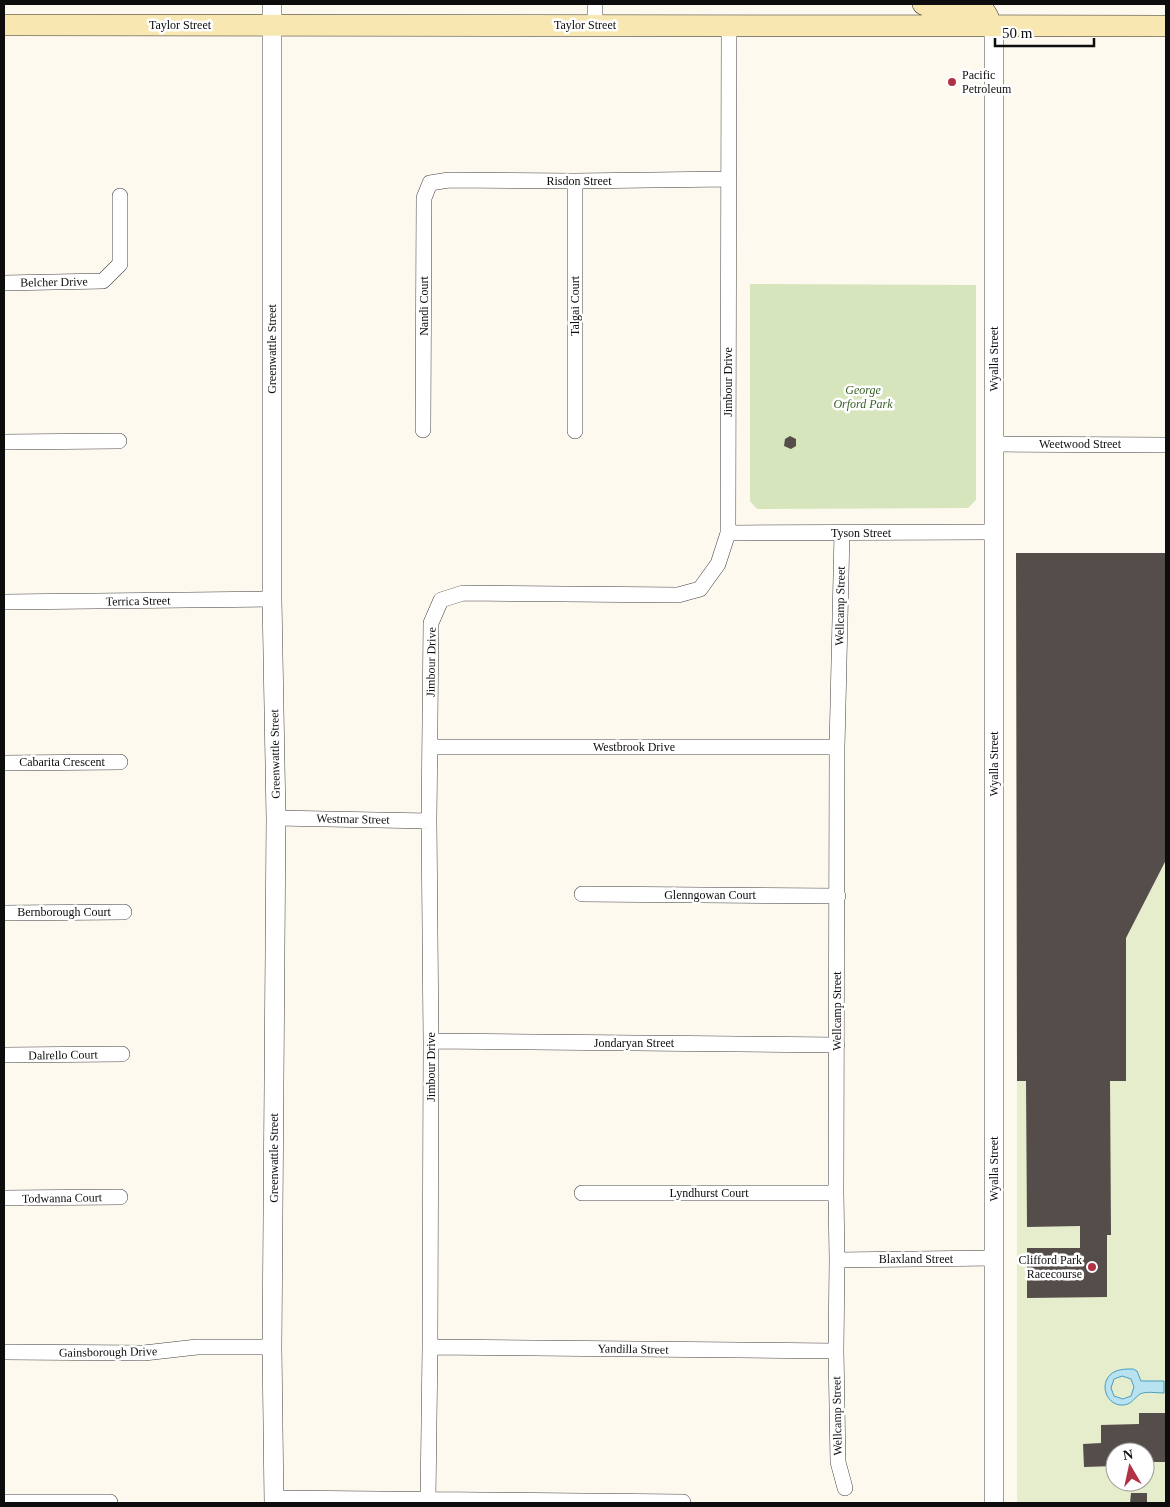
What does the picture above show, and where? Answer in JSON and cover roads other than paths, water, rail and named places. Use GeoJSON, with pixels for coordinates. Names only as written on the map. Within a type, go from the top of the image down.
{"type":"FeatureCollection","features":[{"type":"Feature","properties":{"kind":"main road"},"geometry":{"type":"LineString","coordinates":[[922,4],[935,9],[985,12],[994,26]]}},
{"type":"Feature","properties":{"kind":"main road","name":"Taylor Street"},"geometry":{"type":"LineString","coordinates":[[4,25],[272,14],[595,26],[1166,26]]}},
{"type":"Feature","properties":{"kind":"street"},"geometry":{"type":"LineString","coordinates":[[595,4],[595,26]]}},
{"type":"Feature","properties":{"kind":"street","name":"Greenwattle Street"},"geometry":{"type":"LineString","coordinates":[[272,14],[272,600],[276,818],[272,1347],[274,1500]]}},
{"type":"Feature","properties":{"kind":"street","name":"Jimbour Drive"},"geometry":{"type":"LineString","coordinates":[[428,1499],[431,623],[441,600],[463,593],[678,595],[700,589],[718,564],[728,533],[729,26]]}},
{"type":"Feature","properties":{"kind":"street","name":"Wyalla Street"},"geometry":{"type":"LineString","coordinates":[[994,26],[994,1503]]}},
{"type":"Feature","properties":{"kind":"street","name":"Risdon Street"},"geometry":{"type":"LineString","coordinates":[[430,183],[449,180],[575,182],[729,180]]}},
{"type":"Feature","properties":{"kind":"street","name":"Talgai Court"},"geometry":{"type":"LineString","coordinates":[[575,182],[575,431]]}},
{"type":"Feature","properties":{"kind":"street","name":"Nandi Court"},"geometry":{"type":"LineString","coordinates":[[423,430],[424,198],[430,183]]}},
{"type":"Feature","properties":{"kind":"street","name":"Belcher Drive"},"geometry":{"type":"LineString","coordinates":[[4,282],[103,281],[120,264],[120,196]]}},
{"type":"Feature","properties":{"kind":"street"},"geometry":{"type":"LineString","coordinates":[[4,442],[119,441]]}},
{"type":"Feature","properties":{"kind":"street","name":"Weetwood Street"},"geometry":{"type":"LineString","coordinates":[[994,444],[1166,445]]}},
{"type":"Feature","properties":{"kind":"street","name":"Tyson Street"},"geometry":{"type":"LineString","coordinates":[[728,533],[994,532]]}},
{"type":"Feature","properties":{"kind":"street","name":"Wellcamp Street"},"geometry":{"type":"LineString","coordinates":[[842,533],[837,747],[836,1351],[838,1462],[845,1488]]}},
{"type":"Feature","properties":{"kind":"street","name":"Terrica Street"},"geometry":{"type":"LineString","coordinates":[[4,602],[272,600]]}},
{"type":"Feature","properties":{"kind":"street","name":"Westbrook Drive"},"geometry":{"type":"LineString","coordinates":[[430,747],[837,747]]}},
{"type":"Feature","properties":{"kind":"street","name":"Cabarita Crescent"},"geometry":{"type":"LineString","coordinates":[[4,762],[120,762]]}},
{"type":"Feature","properties":{"kind":"street","name":"Westmar Street"},"geometry":{"type":"LineString","coordinates":[[276,818],[429,820]]}},
{"type":"Feature","properties":{"kind":"street","name":"Glenngowan Court"},"geometry":{"type":"LineString","coordinates":[[582,894],[838,896]]}},
{"type":"Feature","properties":{"kind":"street","name":"Bernborough Court"},"geometry":{"type":"LineString","coordinates":[[4,912],[124,912]]}},
{"type":"Feature","properties":{"kind":"street","name":"Jondaryan Street"},"geometry":{"type":"LineString","coordinates":[[431,1042],[837,1045]]}},
{"type":"Feature","properties":{"kind":"street","name":"Dalrello Court"},"geometry":{"type":"LineString","coordinates":[[4,1056],[122,1054]]}},
{"type":"Feature","properties":{"kind":"street","name":"Lyndhurst Court"},"geometry":{"type":"LineString","coordinates":[[582,1193],[836,1193]]}},
{"type":"Feature","properties":{"kind":"street","name":"Todwanna Court"},"geometry":{"type":"LineString","coordinates":[[4,1198],[120,1197]]}},
{"type":"Feature","properties":{"kind":"street","name":"Blaxland Street"},"geometry":{"type":"LineString","coordinates":[[837,1260],[994,1258]]}},
{"type":"Feature","properties":{"kind":"street","name":"Gainsborough Drive"},"geometry":{"type":"LineString","coordinates":[[4,1352],[144,1353],[197,1347],[272,1347]]}},
{"type":"Feature","properties":{"kind":"street","name":"Yandilla Street"},"geometry":{"type":"LineString","coordinates":[[430,1348],[836,1351]]}},
{"type":"Feature","properties":{"kind":"street"},"geometry":{"type":"LineString","coordinates":[[274,1500],[428,1499],[683,1502]]}},
{"type":"Feature","properties":{"kind":"street"},"geometry":{"type":"LineString","coordinates":[[4,1502],[110,1502]]}},
{"type":"Feature","properties":{"kind":"water"},"geometry":{"type":"Polygon","coordinates":[[[1133,1369],[1137,1371],[1141,1381],[1164,1381],[1164,1393],[1142,1393],[1129,1403],[1124,1405],[1115,1404],[1106,1393],[1105,1384],[1107,1379],[1115,1372],[1133,1369]],[[1122,1376],[1114,1379],[1111,1388],[1114,1396],[1123,1399],[1131,1396],[1134,1387],[1131,1379],[1122,1376]]]}},
{"type":"Feature","properties":{"kind":"place","name":"Pacific Petroleum"},"geometry":{"type":"Point","coordinates":[952,82]}},
{"type":"Feature","properties":{"kind":"place","name":"Clifford Park Racecourse"},"geometry":{"type":"Point","coordinates":[1092,1267]}},
{"type":"Feature","properties":{"kind":"park label","name":"George Orford Park"},"geometry":{"type":"Point","coordinates":[863,397]}}]}
